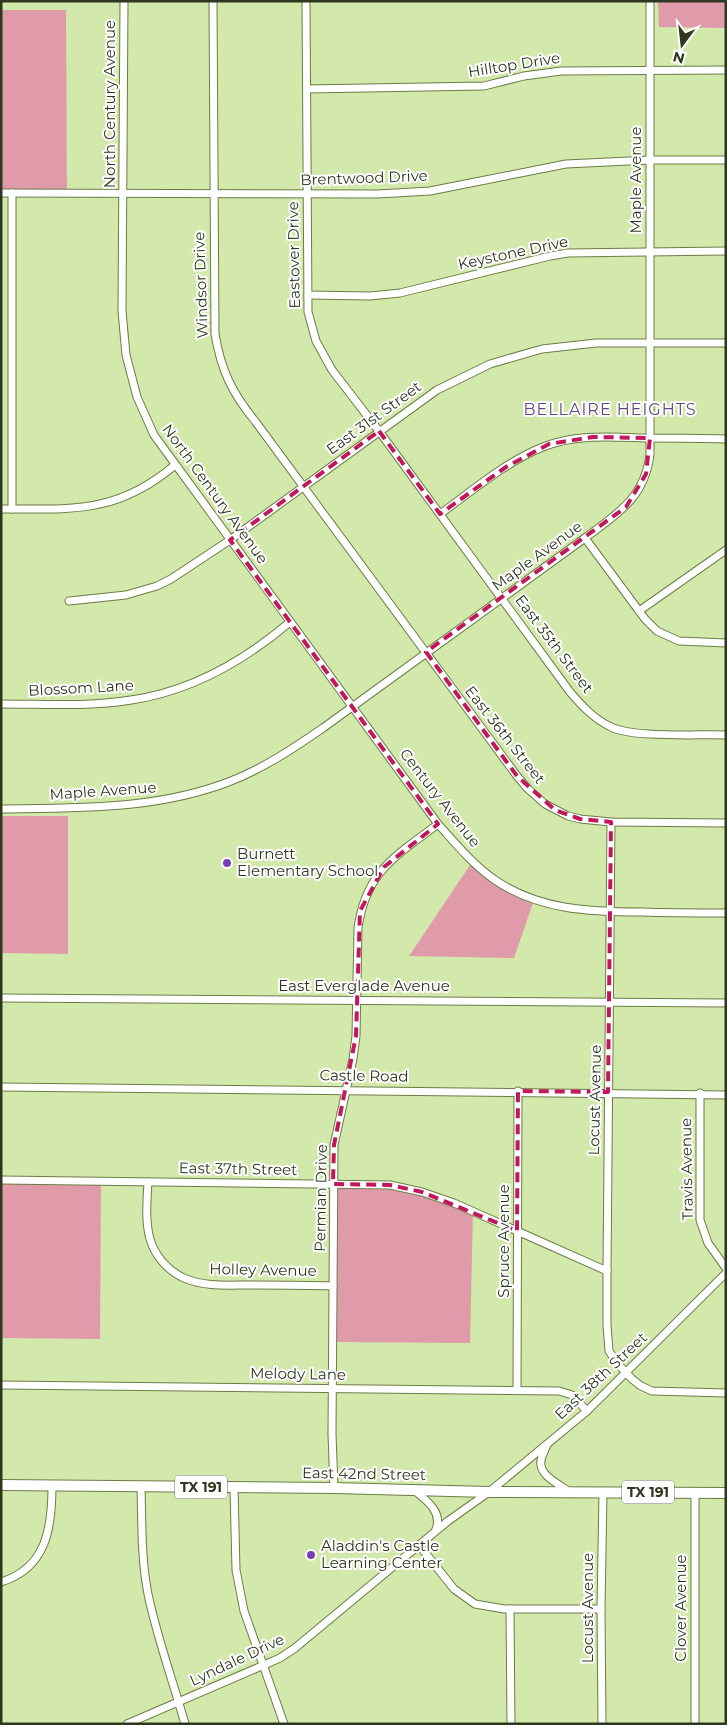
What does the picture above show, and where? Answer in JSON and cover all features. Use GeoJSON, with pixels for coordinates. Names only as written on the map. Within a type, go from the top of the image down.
{"type":"FeatureCollection","features":[{"type":"Feature","properties":{"kind":"highway","name":"East 42nd Street"},"geometry":{"type":"LineString","coordinates":[[1,1485],[334,1488],[489,1492],[726,1493]]}},
{"type":"Feature","properties":{"kind":"street","name":"North Century Avenue"},"geometry":{"type":"LineString","coordinates":[[124,1],[122,311],[126,355],[140,405],[154,435],[353,706]]}},
{"type":"Feature","properties":{"kind":"street","name":"Windsor Drive"},"geometry":{"type":"LineString","coordinates":[[213,1],[215,334],[219,358],[228,382],[241,404],[426,652]]}},
{"type":"Feature","properties":{"kind":"street","name":"Eastover Drive"},"geometry":{"type":"LineString","coordinates":[[306,1],[308,312],[311,327],[323,355],[336,375],[502,598]]}},
{"type":"Feature","properties":{"kind":"street","name":"Maple Avenue"},"geometry":{"type":"LineString","coordinates":[[1,809],[116,806],[151,803],[190,795],[226,783],[254,770],[299,744],[353,706],[585,538],[620,512],[632,500],[643,483],[648,467],[650,438],[650,1]]}},
{"type":"Feature","properties":{"kind":"street","name":"Hilltop Drive"},"geometry":{"type":"LineString","coordinates":[[307,89],[484,86],[524,76],[561,70],[726,70]]}},
{"type":"Feature","properties":{"kind":"street","name":"Brentwood Drive"},"geometry":{"type":"LineString","coordinates":[[1,193],[378,194],[430,191],[566,164],[650,160],[726,160]]}},
{"type":"Feature","properties":{"kind":"street"},"geometry":{"type":"LineString","coordinates":[[12,193],[12,509]]}},
{"type":"Feature","properties":{"kind":"street","name":"Keystone Drive"},"geometry":{"type":"LineString","coordinates":[[308,294],[364,296],[390,294],[578,252],[726,251]]}},
{"type":"Feature","properties":{"kind":"street","name":"East 31st Street"},"geometry":{"type":"LineString","coordinates":[[69,601],[126,595],[157,586],[180,574],[437,390],[490,364],[542,349],[596,343],[726,343]]}},
{"type":"Feature","properties":{"kind":"street"},"geometry":{"type":"LineString","coordinates":[[440,514],[506,467],[549,444],[593,438],[726,438]]}},
{"type":"Feature","properties":{"kind":"street"},"geometry":{"type":"LineString","coordinates":[[1,509],[77,508],[114,501],[154,482],[176,464]]}},
{"type":"Feature","properties":{"kind":"street"},"geometry":{"type":"LineString","coordinates":[[585,538],[639,611],[657,631],[672,639],[690,642],[726,643]]}},
{"type":"Feature","properties":{"kind":"street"},"geometry":{"type":"LineString","coordinates":[[639,611],[726,550]]}},
{"type":"Feature","properties":{"kind":"street","name":"East 35th Street"},"geometry":{"type":"LineString","coordinates":[[502,598],[570,692],[581,705],[603,723],[612,728],[632,732],[726,735]]}},
{"type":"Feature","properties":{"kind":"street","name":"Blossom Lane"},"geometry":{"type":"LineString","coordinates":[[1,704],[114,702],[171,691],[228,667],[290,622]]}},
{"type":"Feature","properties":{"kind":"street","name":"East 36th Street"},"geometry":{"type":"LineString","coordinates":[[426,652],[517,776],[537,798],[555,810],[568,816],[593,821],[726,823]]}},
{"type":"Feature","properties":{"kind":"street","name":"Century Avenue"},"geometry":{"type":"LineString","coordinates":[[353,706],[438,824],[472,862],[509,889],[554,906],[577,910],[726,913]]}},
{"type":"Feature","properties":{"kind":"street","name":"Locust Avenue"},"geometry":{"type":"LineString","coordinates":[[611,822],[607,1325],[609,1351],[616,1363],[627,1373]]}},
{"type":"Feature","properties":{"kind":"street","name":"Permian Drive"},"geometry":{"type":"LineString","coordinates":[[334,1488],[334,1146],[353,1059],[356,1036],[360,911],[365,895],[373,880],[384,867],[438,824]]}},
{"type":"Feature","properties":{"kind":"street","name":"East Everglade Avenue"},"geometry":{"type":"LineString","coordinates":[[1,998],[726,1003]]}},
{"type":"Feature","properties":{"kind":"street","name":"Castle Road"},"geometry":{"type":"LineString","coordinates":[[1,1086],[726,1094]]}},
{"type":"Feature","properties":{"kind":"street","name":"Spruce Avenue"},"geometry":{"type":"LineString","coordinates":[[517,1390],[518,1092]]}},
{"type":"Feature","properties":{"kind":"street","name":"Travis Avenue"},"geometry":{"type":"LineString","coordinates":[[700,1093],[700,1220],[708,1243],[726,1268]]}},
{"type":"Feature","properties":{"kind":"street","name":"East 37th Street"},"geometry":{"type":"LineString","coordinates":[[1,1180],[390,1186],[422,1192],[454,1203],[607,1271]]}},
{"type":"Feature","properties":{"kind":"street","name":"Holley Avenue"},"geometry":{"type":"LineString","coordinates":[[148,1182],[147,1217],[150,1239],[154,1250],[163,1263],[177,1275],[190,1281],[212,1284],[333,1286]]}},
{"type":"Feature","properties":{"kind":"street","name":"East 38th Street"},"geometry":{"type":"LineString","coordinates":[[489,1492],[587,1411],[726,1273]]}},
{"type":"Feature","properties":{"kind":"street"},"geometry":{"type":"LineString","coordinates":[[627,1373],[641,1386],[652,1391],[726,1393]]}},
{"type":"Feature","properties":{"kind":"street","name":"Melody Lane"},"geometry":{"type":"LineString","coordinates":[[1,1385],[517,1390],[567,1393],[577,1399],[587,1411]]}},
{"type":"Feature","properties":{"kind":"street"},"geometry":{"type":"LineString","coordinates":[[547,1444],[541,1460],[541,1468],[547,1477],[569,1492]]}},
{"type":"Feature","properties":{"kind":"street"},"geometry":{"type":"LineString","coordinates":[[1,1582],[23,1571],[38,1555],[44,1545],[50,1526],[52,1486]]}},
{"type":"Feature","properties":{"kind":"street"},"geometry":{"type":"LineString","coordinates":[[141,1487],[142,1539],[148,1594],[166,1663],[185,1724]]}},
{"type":"Feature","properties":{"kind":"street"},"geometry":{"type":"LineString","coordinates":[[234,1488],[236,1570],[244,1611],[284,1724]]}},
{"type":"Feature","properties":{"kind":"street"},"geometry":{"type":"LineString","coordinates":[[414,1490],[432,1506],[437,1514],[439,1522],[435,1532]]}},
{"type":"Feature","properties":{"kind":"street","name":"Lyndale Drive"},"geometry":{"type":"LineString","coordinates":[[127,1724],[280,1658],[295,1648],[435,1532],[489,1492]]}},
{"type":"Feature","properties":{"kind":"street","name":"Locust Avenue"},"geometry":{"type":"LineString","coordinates":[[602,1724],[603,1492]]}},
{"type":"Feature","properties":{"kind":"street","name":"Clover Avenue"},"geometry":{"type":"LineString","coordinates":[[695,1493],[695,1724]]}},
{"type":"Feature","properties":{"kind":"street"},"geometry":{"type":"LineString","coordinates":[[419,1545],[454,1589],[474,1604],[510,1609],[601,1609]]}},
{"type":"Feature","properties":{"kind":"street"},"geometry":{"type":"LineString","coordinates":[[510,1609],[511,1724]]}},
{"type":"Feature","properties":{"kind":"highlighted area"},"geometry":{"type":"Polygon","coordinates":[[[379,431],[440,514],[506,467],[549,444],[593,437],[650,438],[646,474],[626,507],[426,652],[517,776],[555,810],[580,819],[611,822],[608,1092],[518,1091],[517,1231],[422,1192],[390,1185],[333,1184],[334,1145],[356,1036],[360,911],[384,867],[438,824],[230,540],[379,431]]]}},
{"type":"Feature","properties":{"kind":"shaded area"},"geometry":{"type":"Polygon","coordinates":[[[658,1],[726,1],[726,28],[659,27],[658,1]]]}},
{"type":"Feature","properties":{"kind":"shaded area"},"geometry":{"type":"Polygon","coordinates":[[[1,10],[66,10],[67,193],[1,191],[1,10]]]}},
{"type":"Feature","properties":{"kind":"shaded area"},"geometry":{"type":"Polygon","coordinates":[[[1,816],[68,816],[68,954],[1,953],[1,816]]]}},
{"type":"Feature","properties":{"kind":"shaded area"},"geometry":{"type":"Polygon","coordinates":[[[472,862],[485,873],[534,900],[514,958],[409,956],[472,862]]]}},
{"type":"Feature","properties":{"kind":"shaded area"},"geometry":{"type":"Polygon","coordinates":[[[1,1180],[101,1181],[100,1339],[1,1338],[1,1180]]]}},
{"type":"Feature","properties":{"kind":"shaded area"},"geometry":{"type":"Polygon","coordinates":[[[334,1184],[390,1185],[473,1211],[470,1343],[333,1342],[334,1184]]]}},
{"type":"Feature","properties":{"kind":"place","name":"Burnett Elementary School"},"geometry":{"type":"Point","coordinates":[227,863]}},
{"type":"Feature","properties":{"kind":"place","name":"Aladdin's Castle Learning Center"},"geometry":{"type":"Point","coordinates":[311,1555]}},
{"type":"Feature","properties":{"kind":"district","name":"BELLAIRE HEIGHTS"},"geometry":{"type":"Point","coordinates":[610,409]}}]}
